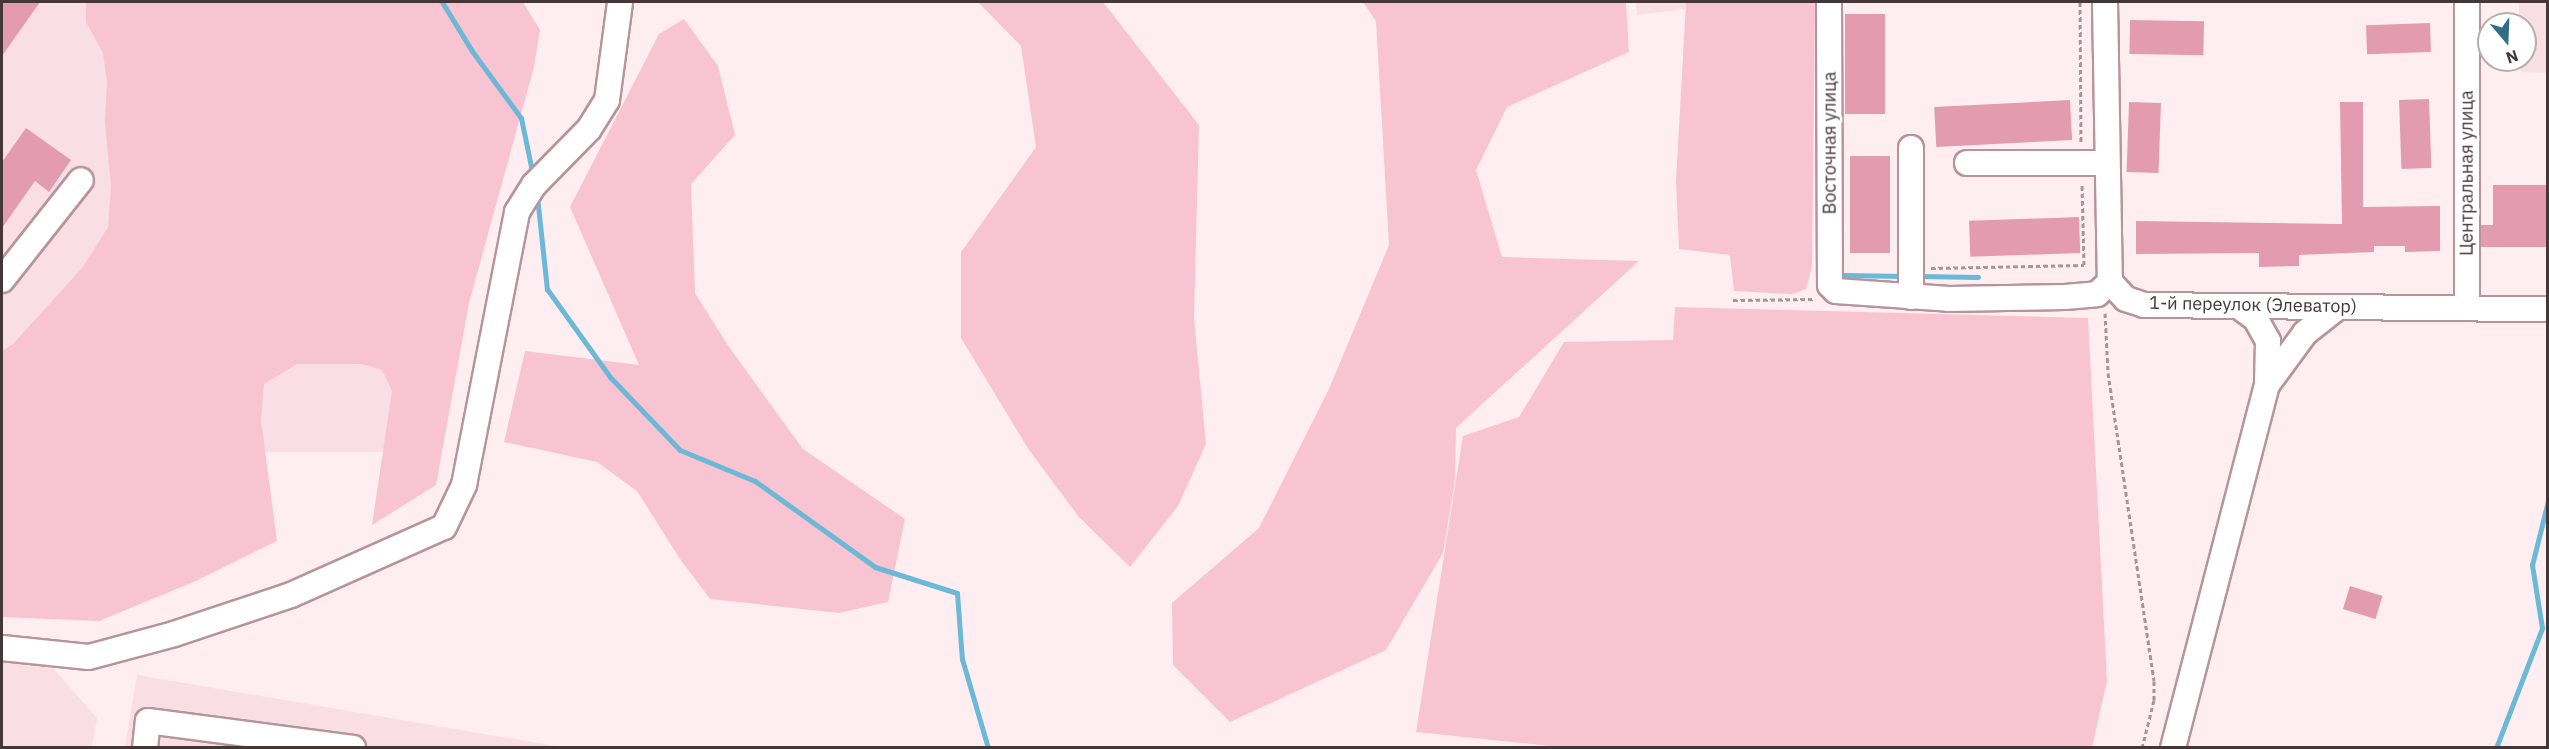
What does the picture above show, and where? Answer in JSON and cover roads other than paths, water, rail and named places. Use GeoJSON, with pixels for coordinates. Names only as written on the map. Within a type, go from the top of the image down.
{"type":"FeatureCollection","features":[{"type":"Feature","properties":{"kind":"street"},"geometry":{"type":"LineString","coordinates":[[2,648],[88,657],[163,637],[291,595],[444,527],[464,485],[517,212],[534,184],[589,129],[607,100],[620,2]]}},
{"type":"Feature","properties":{"kind":"street","name":"Восточная улица"},"geometry":{"type":"LineString","coordinates":[[1829,2],[1833,288],[1911,297]]}},
{"type":"Feature","properties":{"kind":"street"},"geometry":{"type":"LineString","coordinates":[[1911,148],[1911,297],[2065,297],[2097,294],[2110,282],[2105,163],[2105,2]]}},
{"type":"Feature","properties":{"kind":"street","name":"Центральная улица"},"geometry":{"type":"LineString","coordinates":[[2467,2],[2467,308]]}},
{"type":"Feature","properties":{"kind":"street"},"geometry":{"type":"LineString","coordinates":[[1967,163],[2105,163]]}},
{"type":"Feature","properties":{"kind":"street"},"geometry":{"type":"LineString","coordinates":[[2,280],[81,180]]}},
{"type":"Feature","properties":{"kind":"street","name":"1-й переулок (Элеватор)"},"geometry":{"type":"LineString","coordinates":[[2110,282],[2126,298],[2144,305],[2547,309]]}},
{"type":"Feature","properties":{"kind":"street"},"geometry":{"type":"LineString","coordinates":[[2173,747],[2267,385],[2268,341],[2256,319],[2238,306]]}},
{"type":"Feature","properties":{"kind":"street"},"geometry":{"type":"LineString","coordinates":[[2267,385],[2305,333],[2338,307]]}},
{"type":"Feature","properties":{"kind":"street"},"geometry":{"type":"LineString","coordinates":[[145,747],[148,721],[353,747]]}},
{"type":"Feature","properties":{"kind":"waterway"},"geometry":{"type":"LineString","coordinates":[[442,2],[472,51],[521,118],[533,176]]}},
{"type":"Feature","properties":{"kind":"waterway"},"geometry":{"type":"LineString","coordinates":[[537,196],[547,289],[610,377],[680,450],[755,481],[875,567],[957,593],[962,659],[988,748]]}},
{"type":"Feature","properties":{"kind":"waterway"},"geometry":{"type":"LineString","coordinates":[[1844,275],[1904,276]]}},
{"type":"Feature","properties":{"kind":"waterway"},"geometry":{"type":"LineString","coordinates":[[1918,276],[1978,277]]}},
{"type":"Feature","properties":{"kind":"waterway"},"geometry":{"type":"LineString","coordinates":[[2496,748],[2542,628],[2532,565],[2548,501]]}}]}
